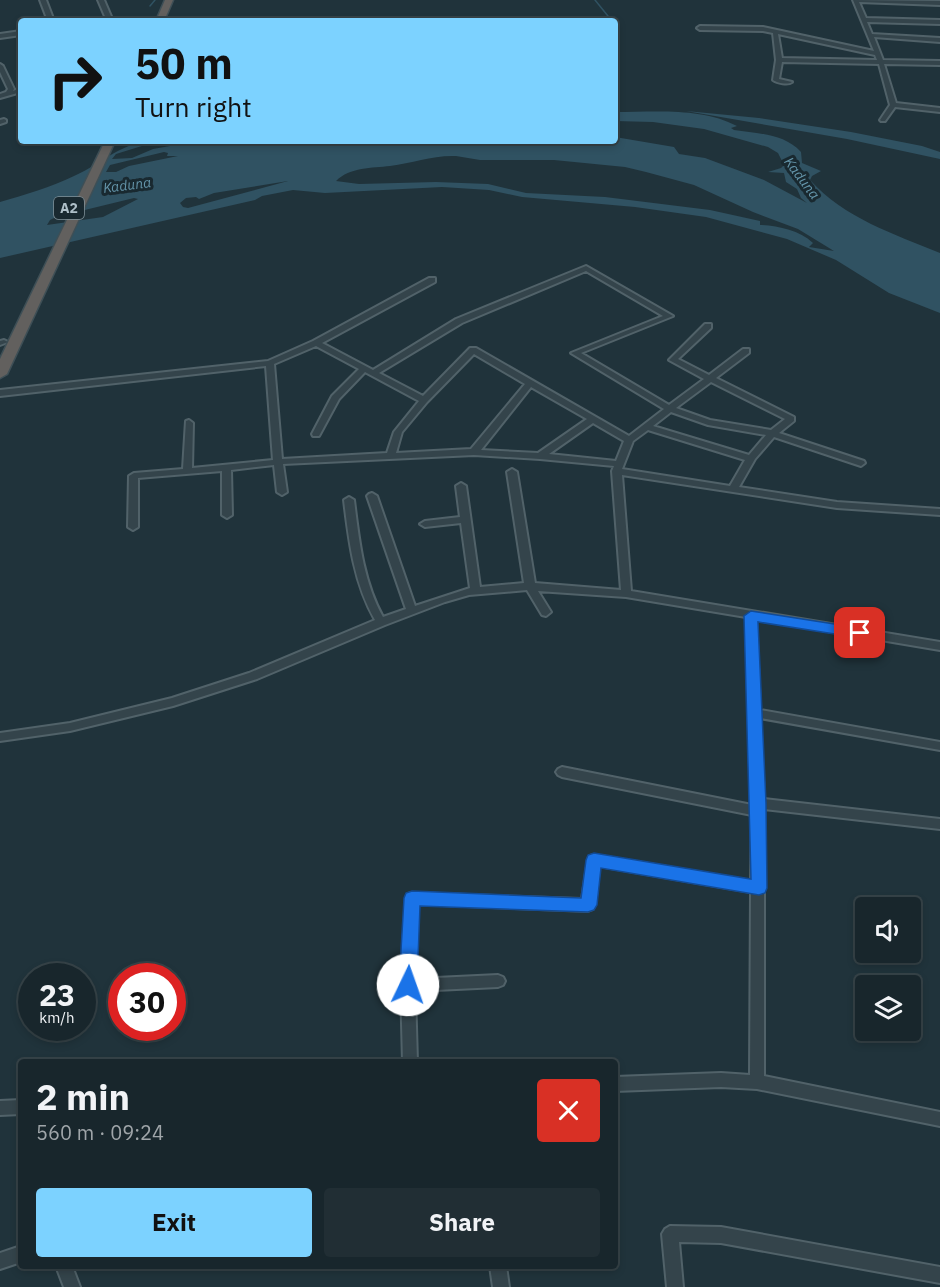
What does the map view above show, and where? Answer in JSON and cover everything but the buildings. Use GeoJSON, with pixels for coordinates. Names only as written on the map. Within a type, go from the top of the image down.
{"type":"FeatureCollection","features":[{"type":"Feature","properties":{"kind":"highway"},"geometry":{"type":"LineString","coordinates":[[161,18],[169,0]]}},
{"type":"Feature","properties":{"kind":"highway"},"geometry":{"type":"LineString","coordinates":[[168,18],[176,0]]}},
{"type":"Feature","properties":{"kind":"highway","name":"A2"},"geometry":{"type":"LineString","coordinates":[[0,374],[46,264],[103,146]]}},
{"type":"Feature","properties":{"kind":"highway","name":"A2"},"geometry":{"type":"LineString","coordinates":[[1,345],[46,264]]}},
{"type":"Feature","properties":{"kind":"street"},"geometry":{"type":"LineString","coordinates":[[44,0],[50,18]]}},
{"type":"Feature","properties":{"kind":"street"},"geometry":{"type":"LineString","coordinates":[[101,0],[109,18]]}},
{"type":"Feature","properties":{"kind":"street"},"geometry":{"type":"LineString","coordinates":[[883,120],[893,105],[881,62],[856,0],[940,3]]}},
{"type":"Feature","properties":{"kind":"street"},"geometry":{"type":"LineString","coordinates":[[864,20],[940,22]]}},
{"type":"Feature","properties":{"kind":"street"},"geometry":{"type":"LineString","coordinates":[[700,28],[749,27],[878,54]]}},
{"type":"Feature","properties":{"kind":"street"},"geometry":{"type":"LineString","coordinates":[[0,36],[18,33]]}},
{"type":"Feature","properties":{"kind":"street"},"geometry":{"type":"LineString","coordinates":[[776,33],[779,60],[776,80],[789,82]]}},
{"type":"Feature","properties":{"kind":"street"},"geometry":{"type":"LineString","coordinates":[[870,35],[940,40]]}},
{"type":"Feature","properties":{"kind":"street"},"geometry":{"type":"LineString","coordinates":[[779,60],[940,63]]}},
{"type":"Feature","properties":{"kind":"street"},"geometry":{"type":"LineString","coordinates":[[0,66],[11,89],[9,92]]}},
{"type":"Feature","properties":{"kind":"street"},"geometry":{"type":"LineString","coordinates":[[0,96],[18,90]]}},
{"type":"Feature","properties":{"kind":"street"},"geometry":{"type":"LineString","coordinates":[[893,105],[940,110]]}},
{"type":"Feature","properties":{"kind":"street"},"geometry":{"type":"LineString","coordinates":[[374,373],[459,321],[586,268],[669,316],[575,353],[670,409],[708,422],[771,433],[861,463]]}},
{"type":"Feature","properties":{"kind":"street"},"geometry":{"type":"LineString","coordinates":[[0,393],[270,363],[316,343],[432,280]]}},
{"type":"Feature","properties":{"kind":"street"},"geometry":{"type":"LineString","coordinates":[[708,326],[673,360],[791,419],[771,433],[749,458],[733,489]]}},
{"type":"Feature","properties":{"kind":"street"},"geometry":{"type":"LineString","coordinates":[[316,343],[424,400]]}},
{"type":"Feature","properties":{"kind":"street"},"geometry":{"type":"LineString","coordinates":[[391,456],[398,432],[424,400],[473,350],[629,440]]}},
{"type":"Feature","properties":{"kind":"street"},"geometry":{"type":"LineString","coordinates":[[626,594],[618,467],[629,440],[746,351]]}},
{"type":"Feature","properties":{"kind":"street"},"geometry":{"type":"LineString","coordinates":[[270,363],[282,492]]}},
{"type":"Feature","properties":{"kind":"street"},"geometry":{"type":"LineString","coordinates":[[316,434],[335,398],[365,369]]}},
{"type":"Feature","properties":{"kind":"street"},"geometry":{"type":"LineString","coordinates":[[474,452],[530,383]]}},
{"type":"Feature","properties":{"kind":"street"},"geometry":{"type":"LineString","coordinates":[[540,456],[593,419]]}},
{"type":"Feature","properties":{"kind":"street"},"geometry":{"type":"LineString","coordinates":[[187,471],[189,423]]}},
{"type":"Feature","properties":{"kind":"street"},"geometry":{"type":"LineString","coordinates":[[647,427],[749,458]]}},
{"type":"Feature","properties":{"kind":"street"},"geometry":{"type":"LineString","coordinates":[[133,527],[134,476],[278,462],[474,452],[540,456],[618,467],[733,489],[837,505],[940,512]]}},
{"type":"Feature","properties":{"kind":"street"},"geometry":{"type":"LineString","coordinates":[[226,468],[227,515]]}},
{"type":"Feature","properties":{"kind":"street"},"geometry":{"type":"LineString","coordinates":[[512,472],[530,586],[546,612]]}},
{"type":"Feature","properties":{"kind":"street"},"geometry":{"type":"LineString","coordinates":[[461,486],[475,591]]}},
{"type":"Feature","properties":{"kind":"street"},"geometry":{"type":"LineString","coordinates":[[372,496],[412,611]]}},
{"type":"Feature","properties":{"kind":"street"},"geometry":{"type":"LineString","coordinates":[[349,501],[353,534],[369,605],[381,622]]}},
{"type":"Feature","properties":{"kind":"street"},"geometry":{"type":"LineString","coordinates":[[426,524],[465,520]]}},
{"type":"Feature","properties":{"kind":"street"},"geometry":{"type":"LineString","coordinates":[[0,737],[70,727],[173,702],[253,676],[381,622],[475,591],[530,586],[626,594],[940,646]]}},
{"type":"Feature","properties":{"kind":"street"},"geometry":{"type":"LineString","coordinates":[[751,616],[758,807],[757,1082]]}},
{"type":"Feature","properties":{"kind":"street"},"geometry":{"type":"LineString","coordinates":[[755,713],[940,746]]}},
{"type":"Feature","properties":{"kind":"street"},"geometry":{"type":"LineString","coordinates":[[562,772],[758,807],[940,824]]}},
{"type":"Feature","properties":{"kind":"street"},"geometry":{"type":"LineString","coordinates":[[410,1059],[408,985],[412,898],[588,905],[594,860],[759,888]]}},
{"type":"Feature","properties":{"kind":"street"},"geometry":{"type":"LineString","coordinates":[[408,985],[498,981]]}},
{"type":"Feature","properties":{"kind":"street"},"geometry":{"type":"LineString","coordinates":[[618,1084],[721,1080],[757,1082],[940,1119]]}},
{"type":"Feature","properties":{"kind":"street"},"geometry":{"type":"LineString","coordinates":[[0,1108],[18,1107]]}},
{"type":"Feature","properties":{"kind":"street"},"geometry":{"type":"LineString","coordinates":[[675,1287],[670,1234],[722,1235],[940,1275]]}},
{"type":"Feature","properties":{"kind":"street"},"geometry":{"type":"LineString","coordinates":[[0,1262],[18,1255]]}},
{"type":"Feature","properties":{"kind":"street"},"geometry":{"type":"LineString","coordinates":[[65,1269],[72,1287]]}},
{"type":"Feature","properties":{"kind":"street"},"geometry":{"type":"LineString","coordinates":[[498,1269],[501,1287]]}},
{"type":"Feature","properties":{"kind":"water","name":"Kaduna"},"geometry":{"type":"Polygon","coordinates":[[[662,111],[709,116],[737,126],[731,128],[734,130],[770,135],[794,146],[801,152],[802,163],[821,171],[812,176],[810,180],[838,205],[870,224],[940,253],[940,313],[889,293],[836,260],[787,239],[706,217],[635,207],[522,197],[489,190],[442,187],[325,193],[293,190],[0,258],[0,202],[65,180],[133,144],[148,144],[116,154],[112,159],[132,158],[153,149],[181,144],[523,144],[543,146],[549,144],[618,144],[618,138],[674,147],[679,154],[705,158],[764,180],[807,203],[801,198],[797,189],[786,182],[784,173],[768,172],[784,165],[778,153],[768,147],[704,129],[653,122],[618,121],[618,112],[662,111]],[[168,153],[110,165],[106,172],[116,172],[129,166],[178,156],[167,156],[168,153]],[[456,156],[362,169],[348,173],[336,181],[359,184],[436,182],[488,184],[526,193],[605,197],[710,210],[760,221],[760,225],[788,230],[813,243],[809,247],[834,251],[798,229],[753,212],[694,185],[646,172],[625,167],[554,160],[480,160],[456,156]],[[288,181],[214,193],[199,199],[186,198],[180,203],[183,207],[188,208],[288,181]],[[134,198],[56,217],[47,225],[103,217],[138,199],[134,198]]]}},
{"type":"Feature","properties":{"kind":"water"},"geometry":{"type":"Polygon","coordinates":[[[686,111],[759,118],[851,132],[922,146],[940,152],[940,159],[847,139],[686,111]]]}},
{"type":"Feature","properties":{"kind":"waterway"},"geometry":{"type":"LineString","coordinates":[[150,6],[155,0]]}},
{"type":"Feature","properties":{"kind":"waterway"},"geometry":{"type":"LineString","coordinates":[[595,0],[610,18]]}},
{"type":"Feature","properties":{"kind":"route"},"geometry":{"type":"LineString","coordinates":[[408,985],[412,898],[588,905],[594,860],[759,888],[751,616],[860,633]]}}]}
